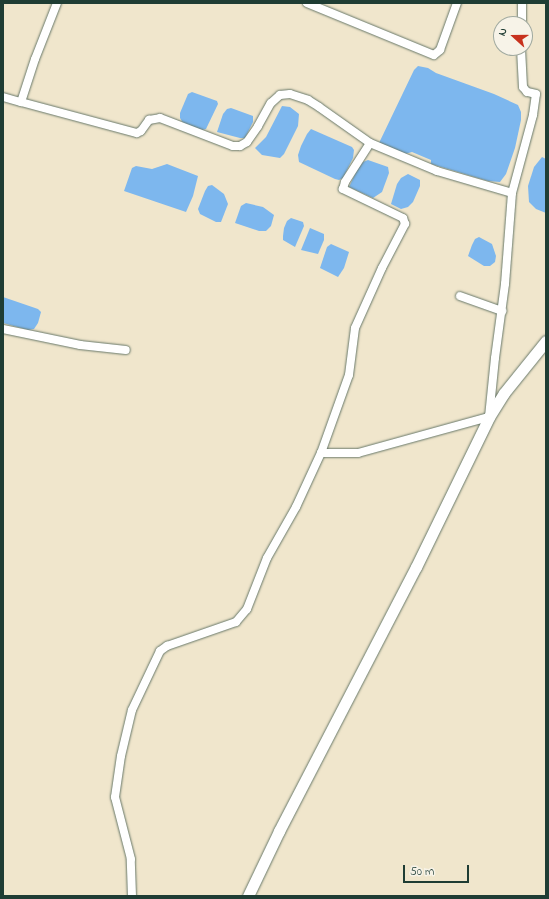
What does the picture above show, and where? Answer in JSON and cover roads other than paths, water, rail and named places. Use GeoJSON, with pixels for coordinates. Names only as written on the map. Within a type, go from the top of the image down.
{"type":"FeatureCollection","features":[{"type":"Feature","properties":{"kind":"main road"},"geometry":{"type":"LineString","coordinates":[[248,896],[286,817],[416,567],[490,417],[504,393],[546,341]]}},
{"type":"Feature","properties":{"kind":"street"},"geometry":{"type":"LineString","coordinates":[[21,102],[35,60],[58,3]]}},
{"type":"Feature","properties":{"kind":"street"},"geometry":{"type":"LineString","coordinates":[[307,3],[434,55],[440,50],[457,3]]}},
{"type":"Feature","properties":{"kind":"street"},"geometry":{"type":"LineString","coordinates":[[522,3],[522,16]]}},
{"type":"Feature","properties":{"kind":"street"},"geometry":{"type":"LineString","coordinates":[[321,453],[358,453],[490,417],[495,358],[510,238],[512,193],[533,115],[536,94],[527,92],[523,87],[521,56]]}},
{"type":"Feature","properties":{"kind":"street"},"geometry":{"type":"LineString","coordinates":[[3,97],[137,133],[141,131],[149,120],[160,118],[233,146],[240,146],[247,142],[271,103],[280,95],[290,94],[308,100],[320,107],[370,143],[437,171],[512,193]]}},
{"type":"Feature","properties":{"kind":"street"},"geometry":{"type":"LineString","coordinates":[[132,896],[130,859],[115,797],[121,756],[132,710],[160,651],[167,646],[236,622],[242,617],[247,609],[267,558],[296,507],[321,453],[349,375],[356,328],[376,280],[405,224],[403,218],[344,189],[345,182],[370,143]]}},
{"type":"Feature","properties":{"kind":"street"},"geometry":{"type":"LineString","coordinates":[[460,296],[502,311]]}},
{"type":"Feature","properties":{"kind":"street"},"geometry":{"type":"LineString","coordinates":[[3,329],[80,345],[126,350]]}},
{"type":"Feature","properties":{"kind":"water"},"geometry":{"type":"Polygon","coordinates":[[[418,66],[428,68],[436,73],[494,94],[518,105],[521,112],[521,120],[515,148],[506,174],[500,182],[488,181],[431,164],[431,160],[412,152],[405,154],[379,143],[414,70],[418,66]]]}},
{"type":"Feature","properties":{"kind":"water"},"geometry":{"type":"Polygon","coordinates":[[[192,92],[217,101],[218,104],[206,129],[202,130],[183,123],[180,118],[180,113],[188,94],[192,92]]]}},
{"type":"Feature","properties":{"kind":"water"},"geometry":{"type":"Polygon","coordinates":[[[282,106],[290,107],[299,114],[298,126],[284,154],[280,158],[262,155],[255,148],[266,137],[282,106]]]}},
{"type":"Feature","properties":{"kind":"water"},"geometry":{"type":"Polygon","coordinates":[[[231,108],[253,116],[253,122],[245,138],[217,132],[223,114],[227,109],[231,108]]]}},
{"type":"Feature","properties":{"kind":"water"},"geometry":{"type":"Polygon","coordinates":[[[311,129],[352,147],[354,150],[353,158],[343,178],[339,180],[335,179],[299,162],[298,155],[301,146],[311,129]]]}},
{"type":"Feature","properties":{"kind":"water"},"geometry":{"type":"Polygon","coordinates":[[[542,157],[546,159],[546,213],[536,209],[529,202],[528,186],[534,167],[542,157]]]}},
{"type":"Feature","properties":{"kind":"water"},"geometry":{"type":"Polygon","coordinates":[[[368,160],[388,167],[389,173],[382,192],[373,198],[349,187],[357,170],[363,162],[368,160]]]}},
{"type":"Feature","properties":{"kind":"water"},"geometry":{"type":"Polygon","coordinates":[[[167,164],[198,176],[193,196],[186,212],[124,191],[132,168],[136,166],[152,169],[167,164]]]}},
{"type":"Feature","properties":{"kind":"water"},"geometry":{"type":"Polygon","coordinates":[[[408,174],[420,180],[420,186],[413,202],[408,207],[401,209],[391,204],[397,184],[401,178],[408,174]]]}},
{"type":"Feature","properties":{"kind":"water"},"geometry":{"type":"Polygon","coordinates":[[[212,185],[224,194],[228,204],[221,222],[216,222],[200,214],[198,209],[205,191],[208,186],[212,185]]]}},
{"type":"Feature","properties":{"kind":"water"},"geometry":{"type":"Polygon","coordinates":[[[246,203],[263,207],[274,215],[271,226],[266,231],[259,231],[235,223],[241,206],[246,203]]]}},
{"type":"Feature","properties":{"kind":"water"},"geometry":{"type":"Polygon","coordinates":[[[291,218],[303,222],[304,226],[295,247],[283,240],[284,228],[287,221],[291,218]]]}},
{"type":"Feature","properties":{"kind":"water"},"geometry":{"type":"Polygon","coordinates":[[[310,228],[324,234],[324,240],[318,254],[301,250],[310,228]]]}},
{"type":"Feature","properties":{"kind":"water"},"geometry":{"type":"Polygon","coordinates":[[[479,237],[492,244],[496,256],[495,262],[490,266],[484,266],[468,256],[475,239],[479,237]]]}},
{"type":"Feature","properties":{"kind":"water"},"geometry":{"type":"Polygon","coordinates":[[[331,244],[349,252],[344,268],[338,277],[320,268],[327,247],[331,244]]]}},
{"type":"Feature","properties":{"kind":"water"},"geometry":{"type":"Polygon","coordinates":[[[3,297],[38,309],[41,312],[38,323],[34,329],[28,330],[3,323],[3,297]]]}}]}
